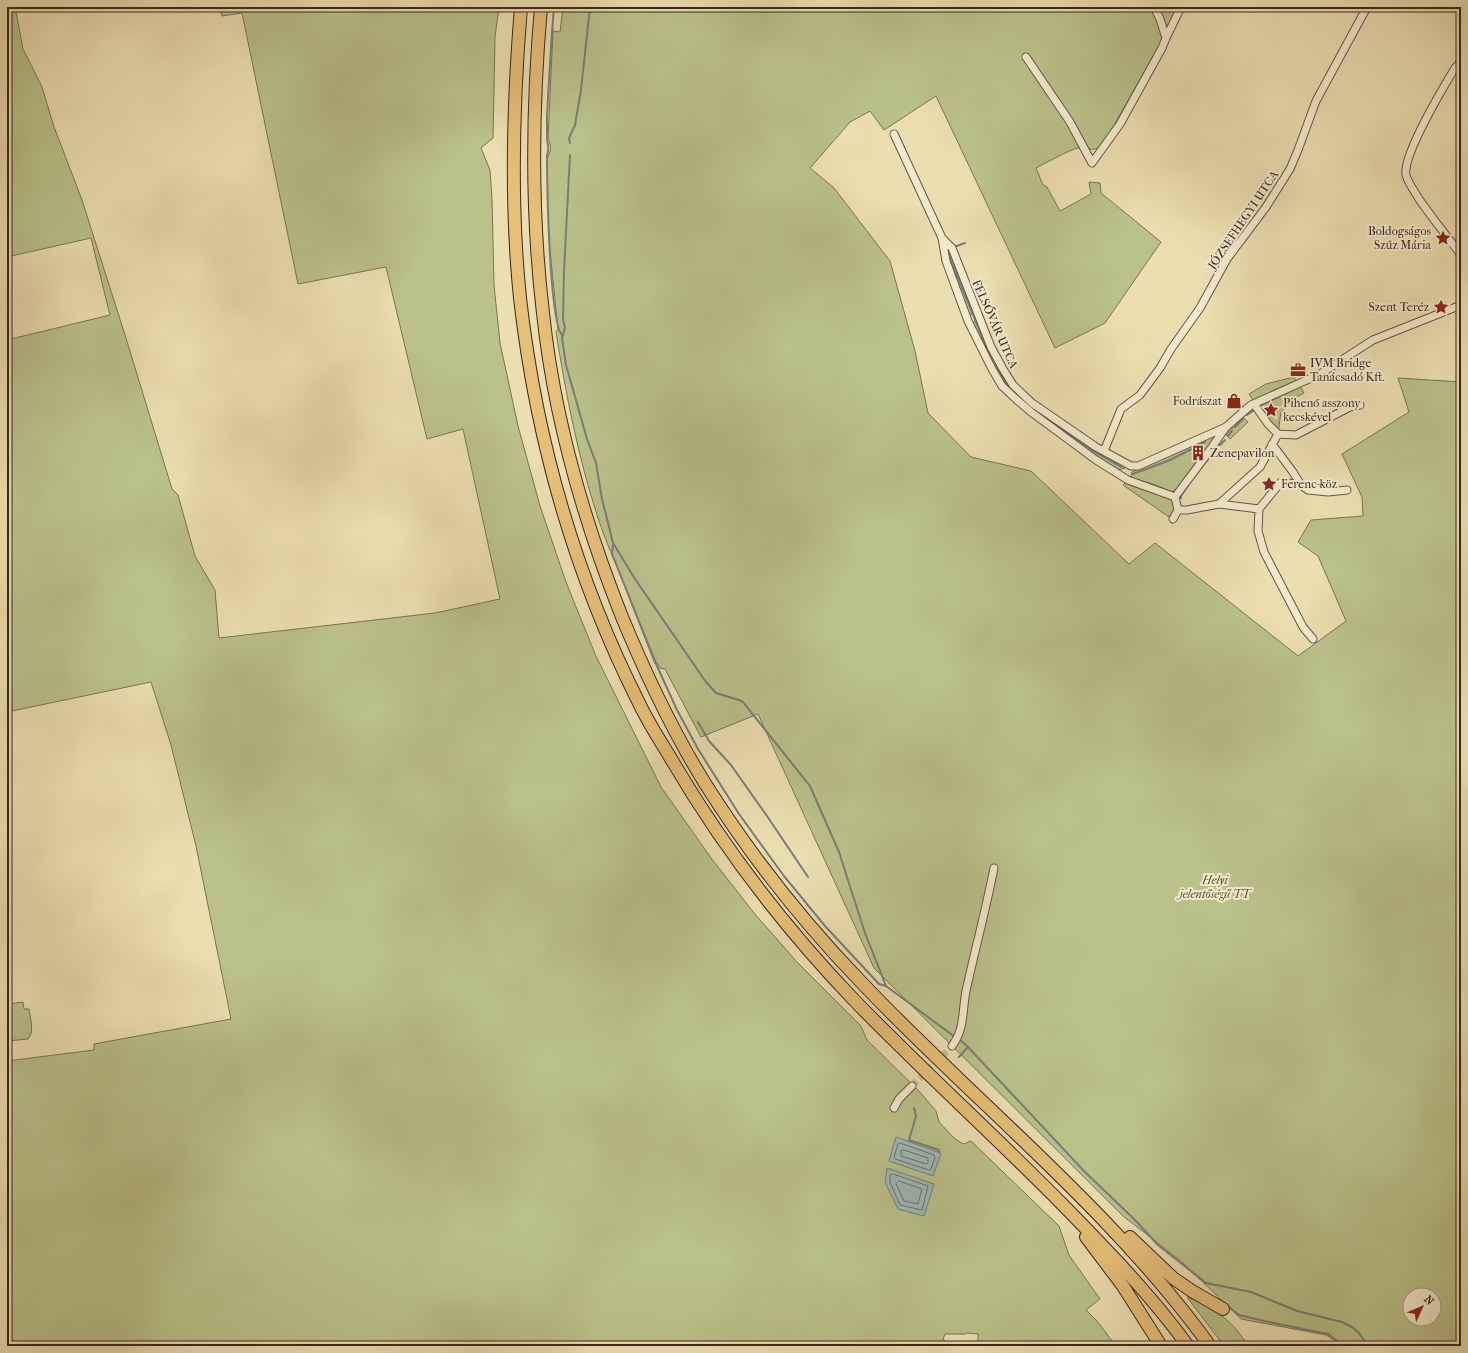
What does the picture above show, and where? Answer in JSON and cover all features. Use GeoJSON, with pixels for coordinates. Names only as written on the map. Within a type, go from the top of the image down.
{"type":"FeatureCollection","features":[{"type":"Feature","properties":{"kind":"highway"},"geometry":{"type":"LineString","coordinates":[[521,7],[516,80],[514,180],[518,269],[527,349],[540,423],[569,533],[590,593],[612,646],[641,707],[677,769],[727,847],[766,899],[817,960],[896,1043],[1066,1208],[1131,1275],[1173,1325],[1188,1346]]}},
{"type":"Feature","properties":{"kind":"highway"},"geometry":{"type":"LineString","coordinates":[[542,7],[536,85],[534,179],[538,264],[550,367],[569,458],[590,530],[613,594],[658,698],[702,778],[736,831],[774,882],[811,927],[860,982],[1097,1214],[1134,1253],[1181,1308],[1210,1346]]}},
{"type":"Feature","properties":{"kind":"highway"},"geometry":{"type":"LineString","coordinates":[[1066,1208],[1092,1246],[1123,1286],[1161,1346]]}},
{"type":"Feature","properties":{"kind":"highway"},"geometry":{"type":"LineString","coordinates":[[1097,1214],[1118,1225],[1173,1278],[1222,1309]]}},
{"type":"Feature","properties":{"kind":"street"},"geometry":{"type":"LineString","coordinates":[[1154,7],[1160,19],[1166,38]]}},
{"type":"Feature","properties":{"kind":"street"},"geometry":{"type":"LineString","coordinates":[[1026,57],[1067,116],[1092,164],[1120,124],[1159,54],[1181,7]]}},
{"type":"Feature","properties":{"kind":"street","name":"JÓZSEFHEGYI UTCA"},"geometry":{"type":"LineString","coordinates":[[1104,451],[1121,408],[1140,395],[1160,368],[1171,349],[1200,308],[1227,259],[1266,207],[1290,169],[1301,144],[1316,101],[1366,7]]}},
{"type":"Feature","properties":{"kind":"street"},"geometry":{"type":"LineString","coordinates":[[1461,62],[1455,68],[1425,122],[1409,158],[1406,174],[1414,191],[1461,255]]}},
{"type":"Feature","properties":{"kind":"street","name":"FELSŐVÁR UTCA"},"geometry":{"type":"LineString","coordinates":[[894,134],[942,238],[946,261],[968,321],[1002,386],[1016,400],[1096,460],[1175,497]]}},
{"type":"Feature","properties":{"kind":"street","name":"FELSŐVÁR UTCA"},"geometry":{"type":"LineString","coordinates":[[942,238],[952,248],[991,347],[1013,385],[1032,403],[1104,451],[1127,474]]}},
{"type":"Feature","properties":{"kind":"street"},"geometry":{"type":"LineString","coordinates":[[1127,474],[1138,466],[1226,427],[1254,404],[1320,374],[1373,340],[1461,305]]}},
{"type":"Feature","properties":{"kind":"street"},"geometry":{"type":"LineString","coordinates":[[1254,404],[1268,424],[1278,434],[1296,435],[1350,407],[1360,405]]}},
{"type":"Feature","properties":{"kind":"street"},"geometry":{"type":"LineString","coordinates":[[1173,519],[1178,510],[1175,497],[1226,427]]}},
{"type":"Feature","properties":{"kind":"street"},"geometry":{"type":"LineString","coordinates":[[1219,504],[1260,467],[1278,434]]}},
{"type":"Feature","properties":{"kind":"street"},"geometry":{"type":"LineString","coordinates":[[1272,444],[1301,485],[1308,490],[1328,492],[1347,490]]}},
{"type":"Feature","properties":{"kind":"street"},"geometry":{"type":"LineString","coordinates":[[1301,485],[1281,482],[1259,509],[1258,531],[1264,552],[1303,627],[1313,639]]}},
{"type":"Feature","properties":{"kind":"street"},"geometry":{"type":"LineString","coordinates":[[1178,510],[1187,510],[1219,504],[1259,509]]}},
{"type":"Feature","properties":{"kind":"street"},"geometry":{"type":"LineString","coordinates":[[952,1046],[961,1030],[963,1003],[985,914],[994,868]]}},
{"type":"Feature","properties":{"kind":"street"},"geometry":{"type":"LineString","coordinates":[[894,1108],[899,1099],[912,1086]]}},
{"type":"Feature","properties":{"kind":"green space"},"geometry":{"type":"Polygon","coordinates":[[[7,7],[15,7],[23,49],[42,87],[54,127],[82,200],[172,489],[178,495],[195,556],[215,590],[219,638],[435,613],[500,599],[463,429],[427,439],[386,267],[298,284],[242,13],[222,16],[220,7],[499,7],[495,37],[493,138],[481,148],[490,170],[494,285],[500,343],[518,426],[540,506],[566,582],[595,654],[661,787],[711,858],[754,913],[796,961],[861,1026],[867,1040],[919,1091],[936,1111],[939,1122],[954,1138],[963,1144],[971,1141],[1059,1226],[1069,1255],[1100,1299],[1086,1310],[1097,1321],[1116,1346],[978,1346],[978,1334],[967,1333],[945,1334],[943,1339],[949,1346],[7,1346],[7,1061],[94,1050],[94,1044],[231,1019],[196,846],[171,745],[151,682],[7,712],[7,340],[110,315],[91,238],[7,257],[7,7]]]}},
{"type":"Feature","properties":{"kind":"green space","name":"Helyi jelentőségű TT"},"geometry":{"type":"Polygon","coordinates":[[[563,7],[1178,7],[1163,39],[1104,143],[1094,149],[1075,149],[1036,168],[1043,185],[1047,187],[1060,211],[1091,194],[1089,182],[1100,183],[1101,193],[1161,242],[1105,323],[1055,348],[936,96],[884,130],[870,111],[850,122],[810,168],[834,188],[890,261],[915,351],[928,413],[971,457],[1031,471],[1129,564],[1155,543],[1298,656],[1346,621],[1318,556],[1298,542],[1311,520],[1363,516],[1362,497],[1342,454],[1409,412],[1398,378],[1461,382],[1461,1346],[1339,1346],[1337,1342],[1326,1335],[1241,1319],[1181,1261],[1123,1216],[874,968],[758,714],[701,737],[665,669],[660,668],[657,663],[655,664],[608,546],[584,472],[568,402],[556,332],[558,329],[549,241],[547,159],[550,149],[548,139],[553,31],[560,32],[563,7]]]}},
{"type":"Feature","properties":{"kind":"green space"},"geometry":{"type":"Polygon","coordinates":[[[948,247],[975,313],[974,315],[968,313],[947,254],[948,247]]]}},
{"type":"Feature","properties":{"kind":"green space"},"geometry":{"type":"Polygon","coordinates":[[[976,319],[978,320],[1010,384],[1125,464],[1125,468],[1118,470],[1098,458],[1012,394],[999,377],[973,324],[976,319]]]}},
{"type":"Feature","properties":{"kind":"green space"},"geometry":{"type":"Polygon","coordinates":[[[1294,377],[1296,381],[1253,400],[1249,394],[1266,384],[1294,377]]]}},
{"type":"Feature","properties":{"kind":"green space"},"geometry":{"type":"Polygon","coordinates":[[[1300,386],[1304,393],[1298,396],[1281,412],[1278,434],[1260,410],[1260,405],[1300,386]]]}},
{"type":"Feature","properties":{"kind":"green space"},"geometry":{"type":"Polygon","coordinates":[[[1243,417],[1248,422],[1230,439],[1226,435],[1243,417]]]}},
{"type":"Feature","properties":{"kind":"green space"},"geometry":{"type":"Polygon","coordinates":[[[1218,433],[1181,486],[1172,492],[1153,484],[1133,479],[1131,476],[1132,472],[1218,433]]]}},
{"type":"Feature","properties":{"kind":"green space"},"geometry":{"type":"Polygon","coordinates":[[[1126,482],[1132,486],[1171,498],[1174,503],[1174,508],[1169,517],[1123,485],[1126,482]]]}},
{"type":"Feature","properties":{"kind":"green space"},"geometry":{"type":"Polygon","coordinates":[[[23,1002],[24,1009],[29,1009],[32,1025],[30,1036],[28,1039],[7,1041],[7,1004],[23,1002]]]}},
{"type":"Feature","properties":{"kind":"green space"},"geometry":{"type":"Polygon","coordinates":[[[1187,1297],[1207,1306],[1222,1316],[1236,1329],[1248,1346],[1224,1346],[1187,1297]]]}},
{"type":"Feature","properties":{"kind":"water"},"geometry":{"type":"Polygon","coordinates":[[[896,1137],[941,1153],[933,1176],[889,1161],[896,1137]]]}},
{"type":"Feature","properties":{"kind":"water"},"geometry":{"type":"Polygon","coordinates":[[[887,1168],[934,1184],[924,1216],[898,1209],[885,1182],[887,1168]]]}},
{"type":"Feature","properties":{"kind":"waterway"},"geometry":{"type":"LineString","coordinates":[[554,7],[547,116],[548,192],[552,281],[558,327],[563,336]]}},
{"type":"Feature","properties":{"kind":"waterway"},"geometry":{"type":"LineString","coordinates":[[570,143],[569,138],[575,125],[581,90],[590,7]]}},
{"type":"Feature","properties":{"kind":"waterway"},"geometry":{"type":"LineString","coordinates":[[570,155],[564,271],[563,319],[565,328],[562,338],[566,365],[587,439],[596,463],[602,499],[613,543],[635,579],[706,682],[716,693],[743,702],[810,786],[839,852],[865,933],[886,986]]}},
{"type":"Feature","properties":{"kind":"waterway"},"geometry":{"type":"LineString","coordinates":[[954,247],[965,243]]}},
{"type":"Feature","properties":{"kind":"waterway"},"geometry":{"type":"LineString","coordinates":[[950,249],[948,251],[951,261],[993,363],[1008,386],[1037,412],[1093,451],[1121,467]]}},
{"type":"Feature","properties":{"kind":"waterway"},"geometry":{"type":"LineString","coordinates":[[1259,406],[1280,396]]}},
{"type":"Feature","properties":{"kind":"waterway"},"geometry":{"type":"LineString","coordinates":[[1247,415],[1253,411]]}},
{"type":"Feature","properties":{"kind":"waterway"},"geometry":{"type":"LineString","coordinates":[[1235,427],[1243,419]]}},
{"type":"Feature","properties":{"kind":"waterway"},"geometry":{"type":"LineString","coordinates":[[1228,436],[1232,431]]}},
{"type":"Feature","properties":{"kind":"waterway"},"geometry":{"type":"LineString","coordinates":[[1220,445],[1225,440]]}},
{"type":"Feature","properties":{"kind":"waterway"},"geometry":{"type":"LineString","coordinates":[[1133,474],[1170,460],[1205,442]]}},
{"type":"Feature","properties":{"kind":"waterway"},"geometry":{"type":"LineString","coordinates":[[1211,456],[1215,451]]}},
{"type":"Feature","properties":{"kind":"waterway"},"geometry":{"type":"LineString","coordinates":[[1201,467],[1208,459]]}},
{"type":"Feature","properties":{"kind":"waterway"},"geometry":{"type":"LineString","coordinates":[[1181,498],[1188,485]]}},
{"type":"Feature","properties":{"kind":"waterway"},"geometry":{"type":"LineString","coordinates":[[613,544],[612,554],[657,666],[677,710],[698,749],[739,814],[784,876],[825,926],[879,984],[886,986],[955,1037]]}},
{"type":"Feature","properties":{"kind":"waterway"},"geometry":{"type":"LineString","coordinates":[[698,722],[709,741],[731,765],[808,877]]}},
{"type":"Feature","properties":{"kind":"waterway"},"geometry":{"type":"LineString","coordinates":[[959,1039],[968,1047],[959,1057]]}},
{"type":"Feature","properties":{"kind":"waterway"},"geometry":{"type":"LineString","coordinates":[[968,1047],[1083,1170],[1136,1221],[1158,1245],[1206,1283],[1251,1292],[1297,1311],[1342,1322],[1352,1327],[1359,1333],[1368,1346]]}},
{"type":"Feature","properties":{"kind":"waterway"},"geometry":{"type":"LineString","coordinates":[[914,1108],[916,1116],[909,1140],[939,1150],[939,1152]]}},
{"type":"Feature","properties":{"kind":"waterway"},"geometry":{"type":"LineString","coordinates":[[1226,1305],[1239,1315],[1328,1334],[1337,1341],[1340,1346]]}},
{"type":"Feature","properties":{"kind":"tunnel"},"geometry":{"type":"LineString","coordinates":[[912,1086],[952,1046]]}},
{"type":"Feature","properties":{"kind":"place","name":"Boldogságos Szűz Mária"},"geometry":{"type":"Point","coordinates":[1443,238]}},
{"type":"Feature","properties":{"kind":"place","name":"Szent Teréz"},"geometry":{"type":"Point","coordinates":[1441,307]}},
{"type":"Feature","properties":{"kind":"place","name":"IVM Bridge Tanácsadó Kft."},"geometry":{"type":"Point","coordinates":[1298,370]}},
{"type":"Feature","properties":{"kind":"place","name":"Fodrászat"},"geometry":{"type":"Point","coordinates":[1234,401]}},
{"type":"Feature","properties":{"kind":"place","name":"Pihenő asszony kecskével"},"geometry":{"type":"Point","coordinates":[1271,410]}},
{"type":"Feature","properties":{"kind":"place","name":"Zenepavilon"},"geometry":{"type":"Point","coordinates":[1198,453]}},
{"type":"Feature","properties":{"kind":"place","name":"Ferenc-köz"},"geometry":{"type":"Point","coordinates":[1269,484]}}]}
